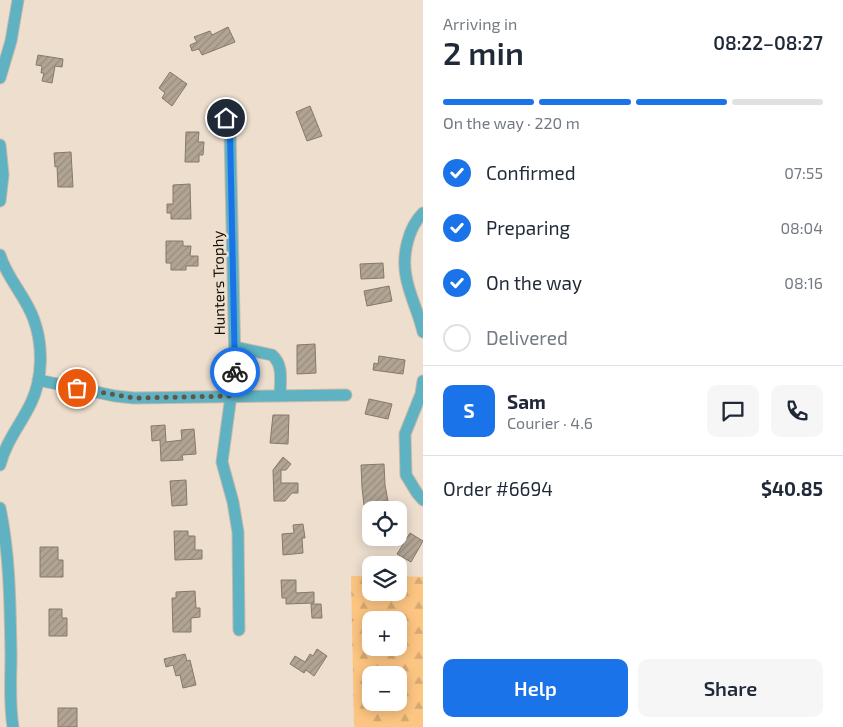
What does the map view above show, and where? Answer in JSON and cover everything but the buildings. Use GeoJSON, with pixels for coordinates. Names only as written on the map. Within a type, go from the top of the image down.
{"type":"FeatureCollection","features":[{"type":"Feature","properties":{"kind":"street"},"geometry":{"type":"LineString","coordinates":[[0,78],[11,41],[18,0]]}},
{"type":"Feature","properties":{"kind":"street","name":"Hunters Trophy"},"geometry":{"type":"LineString","coordinates":[[223,116],[229,122],[230,131],[235,366],[222,462],[233,502],[238,532],[239,630]]}},
{"type":"Feature","properties":{"kind":"street"},"geometry":{"type":"LineString","coordinates":[[0,145],[3,175],[0,201]]}},
{"type":"Feature","properties":{"kind":"street"},"geometry":{"type":"LineString","coordinates":[[423,213],[413,227],[409,238],[405,263],[407,281],[423,332]]}},
{"type":"Feature","properties":{"kind":"street"},"geometry":{"type":"LineString","coordinates":[[0,255],[7,273],[28,307],[37,330],[40,359],[38,380],[32,401],[7,443],[0,464]]}},
{"type":"Feature","properties":{"kind":"street"},"geometry":{"type":"LineString","coordinates":[[235,347],[272,355],[277,359],[280,366],[280,396]]}},
{"type":"Feature","properties":{"kind":"street"},"geometry":{"type":"LineString","coordinates":[[38,380],[125,397],[346,395]]}},
{"type":"Feature","properties":{"kind":"street"},"geometry":{"type":"LineString","coordinates":[[423,380],[421,394],[405,434],[406,475],[423,500]]}},
{"type":"Feature","properties":{"kind":"street"},"geometry":{"type":"LineString","coordinates":[[0,508],[7,541],[10,575],[11,699],[14,727]]}},
{"type":"Feature","properties":{"kind":"green space"},"geometry":{"type":"Polygon","coordinates":[[[351,576],[362,576],[362,601],[407,601],[407,576],[423,577],[423,727],[354,727],[351,576]]]}},
{"type":"Feature","properties":{"kind":"way so far"},"geometry":{"type":"LineString","coordinates":[[77,388],[134,398],[231,396],[235,372]]}},
{"type":"Feature","properties":{"kind":"route"},"geometry":{"type":"LineString","coordinates":[[226,118],[230,126],[235,372]]}}]}
